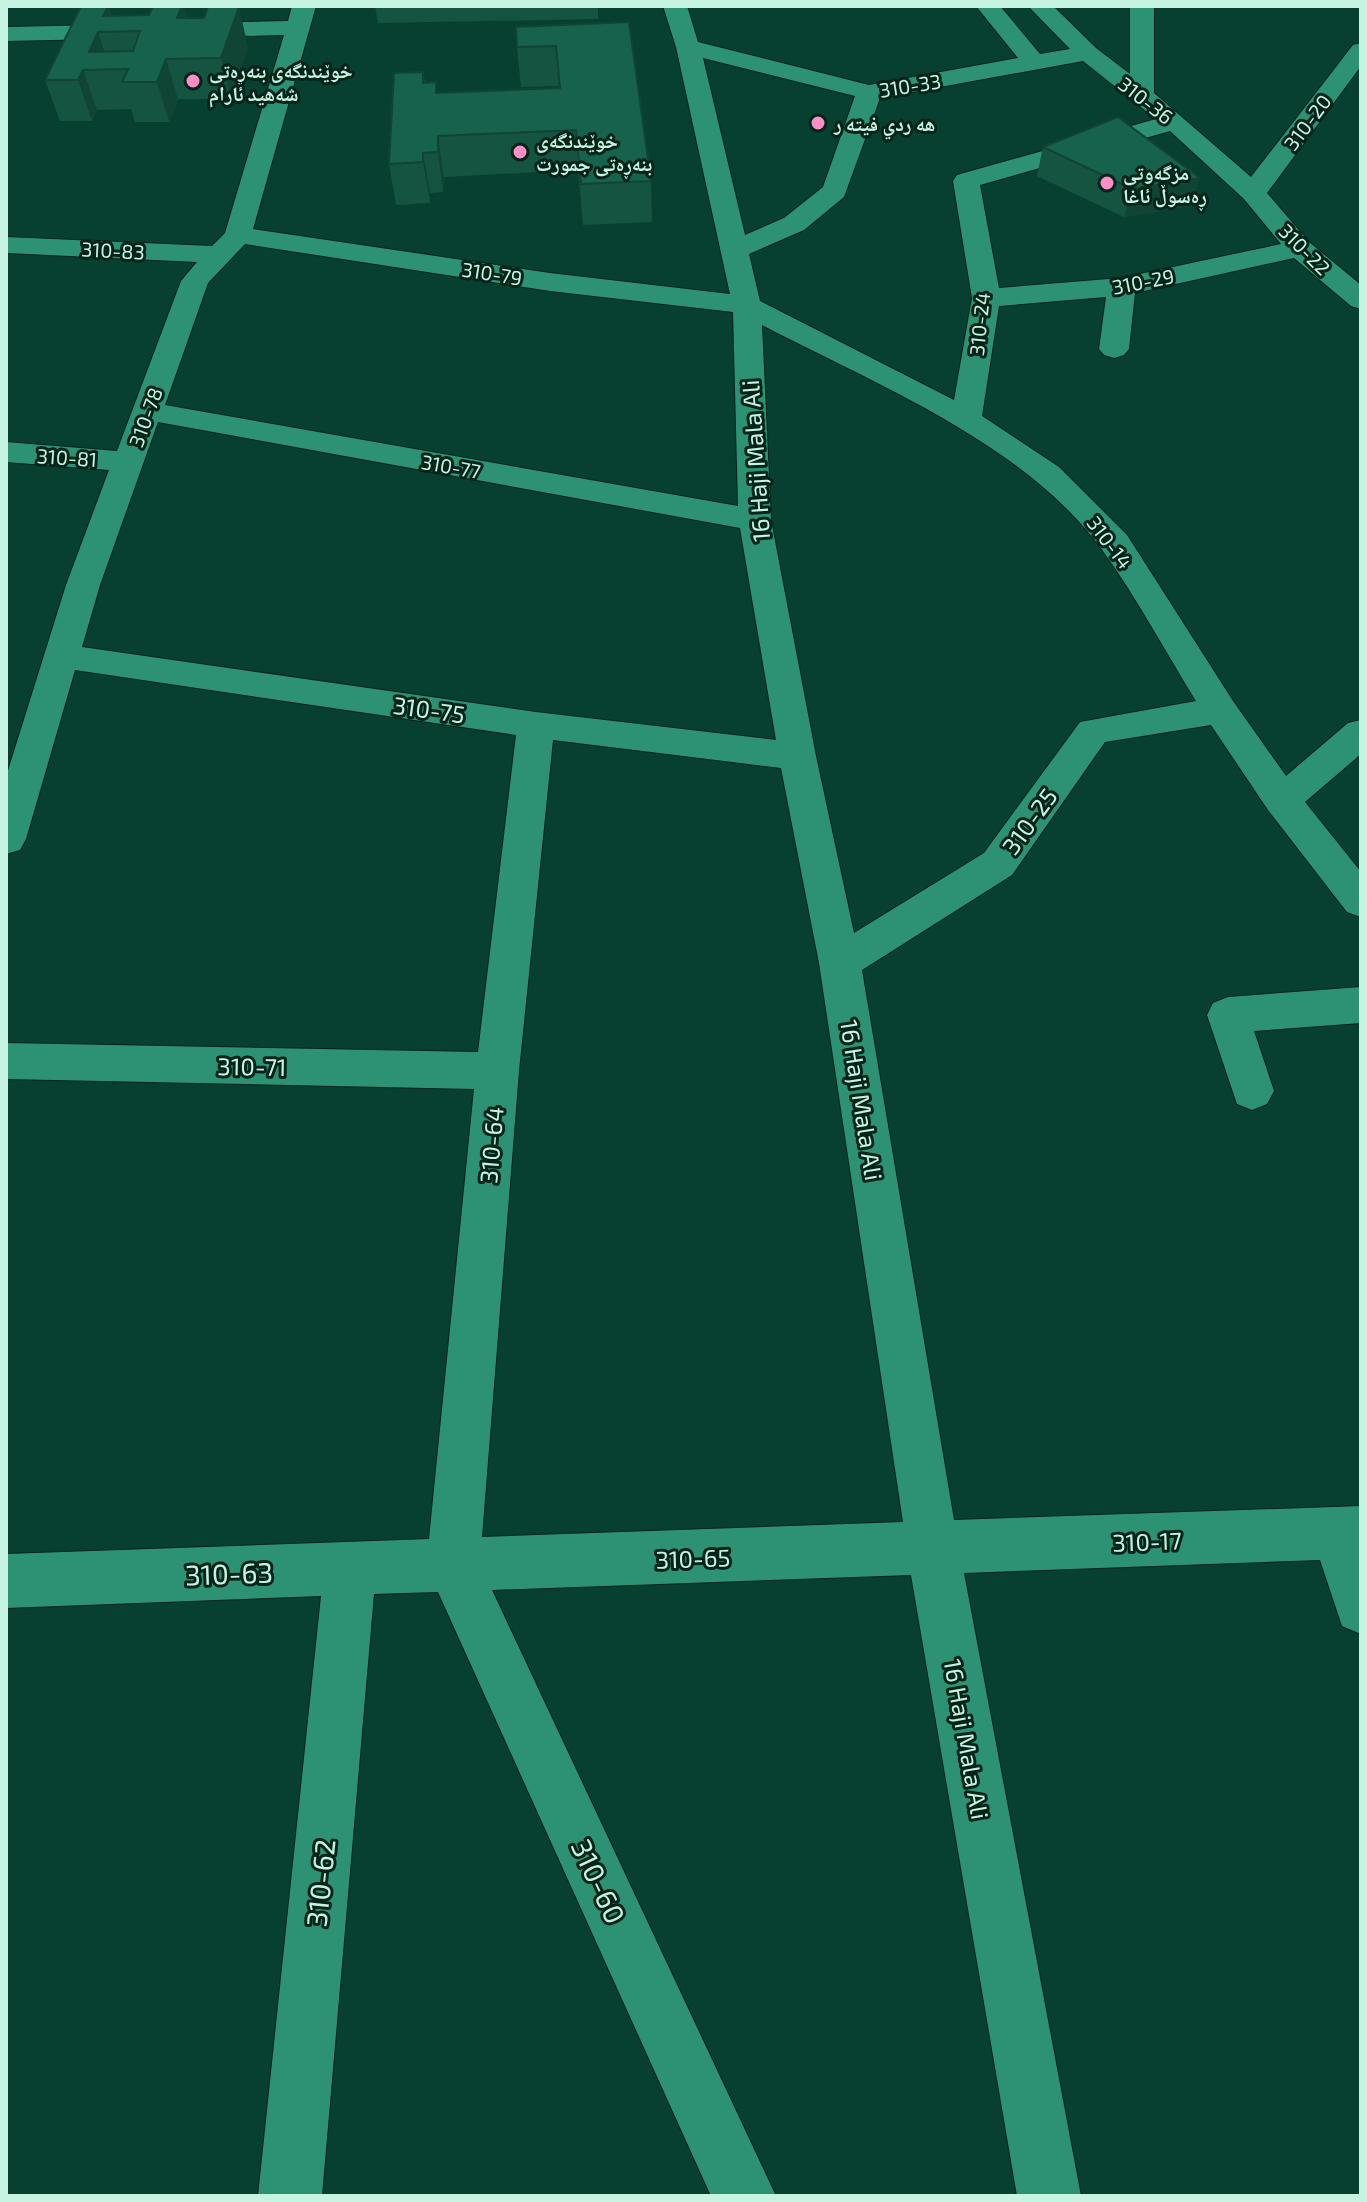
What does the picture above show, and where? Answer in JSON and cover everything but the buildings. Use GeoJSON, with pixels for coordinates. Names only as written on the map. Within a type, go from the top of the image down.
{"type":"FeatureCollection","features":[{"type":"Feature","properties":{"kind":"street","name":"16 Haji Mala Ali"},"geometry":{"type":"LineString","coordinates":[[675,6],[688,47],[747,305],[755,520],[797,756],[840,963],[933,1550],[1049,2196]]}},
{"type":"Feature","properties":{"kind":"street"},"geometry":{"type":"LineString","coordinates":[[988,6],[1034,63]]}},
{"type":"Feature","properties":{"kind":"street","name":"310-36"},"geometry":{"type":"LineString","coordinates":[[1040,6],[1088,53],[1175,122],[1253,193]]}},
{"type":"Feature","properties":{"kind":"street"},"geometry":{"type":"LineString","coordinates":[[1142,6],[1142,98]]}},
{"type":"Feature","properties":{"kind":"street"},"geometry":{"type":"LineString","coordinates":[[6,34],[300,17]]}},
{"type":"Feature","properties":{"kind":"street","name":"310-78"},"geometry":{"type":"LineString","coordinates":[[6,839],[18,759],[61,656],[83,585],[195,281],[228,245],[300,17]]}},
{"type":"Feature","properties":{"kind":"street","name":"310-33"},"geometry":{"type":"LineString","coordinates":[[688,47],[869,92],[1088,53]]}},
{"type":"Feature","properties":{"kind":"street","name":"310-20"},"geometry":{"type":"LineString","coordinates":[[1253,193],[1361,50]]}},
{"type":"Feature","properties":{"kind":"street"},"geometry":{"type":"LineString","coordinates":[[734,250],[794,224],[835,191],[869,92]]}},
{"type":"Feature","properties":{"kind":"street","name":"310-24"},"geometry":{"type":"LineString","coordinates":[[966,419],[986,298],[966,181],[1175,122]]}},
{"type":"Feature","properties":{"kind":"street","name":"310-22"},"geometry":{"type":"LineString","coordinates":[[1253,193],[1299,248],[1361,300]]}},
{"type":"Feature","properties":{"kind":"street","name":"310-83"},"geometry":{"type":"LineString","coordinates":[[6,245],[228,245]]}},
{"type":"Feature","properties":{"kind":"street","name":"310-79"},"geometry":{"type":"LineString","coordinates":[[228,245],[747,305]]}},
{"type":"Feature","properties":{"kind":"street","name":"310-29"},"geometry":{"type":"LineString","coordinates":[[986,298],[1121,287],[1299,248]]}},
{"type":"Feature","properties":{"kind":"street"},"geometry":{"type":"LineString","coordinates":[[1114,349],[1121,287]]}},
{"type":"Feature","properties":{"kind":"street","name":"310-14"},"geometry":{"type":"LineString","coordinates":[[747,305],[966,419],[1048,474],[1115,543],[1220,710],[1282,800],[1361,901]]}},
{"type":"Feature","properties":{"kind":"street","name":"310-77"},"geometry":{"type":"LineString","coordinates":[[147,411],[755,520]]}},
{"type":"Feature","properties":{"kind":"street","name":"310-81"},"geometry":{"type":"LineString","coordinates":[[6,452],[129,462]]}},
{"type":"Feature","properties":{"kind":"street","name":"310-75"},"geometry":{"type":"LineString","coordinates":[[61,656],[536,725],[797,756]]}},
{"type":"Feature","properties":{"kind":"street","name":"310-25"},"geometry":{"type":"LineString","coordinates":[[840,963],[998,864],[1093,731],[1220,710]]}},
{"type":"Feature","properties":{"kind":"street","name":"310-64"},"geometry":{"type":"LineString","coordinates":[[453,1566],[497,1071],[536,725]]}},
{"type":"Feature","properties":{"kind":"street"},"geometry":{"type":"LineString","coordinates":[[1282,800],[1361,733]]}},
{"type":"Feature","properties":{"kind":"street"},"geometry":{"type":"LineString","coordinates":[[1252,1091],[1228,1015],[1361,1005]]}},
{"type":"Feature","properties":{"kind":"street","name":"310-71"},"geometry":{"type":"LineString","coordinates":[[6,1061],[497,1071]]}},
{"type":"Feature","properties":{"kind":"street"},"geometry":{"type":"LineString","coordinates":[[1350,1533],[1361,1607]]}},
{"type":"Feature","properties":{"kind":"street","name":"310-17"},"geometry":{"type":"LineString","coordinates":[[933,1550],[1350,1533]]}},
{"type":"Feature","properties":{"kind":"street","name":"310-65"},"geometry":{"type":"LineString","coordinates":[[453,1566],[933,1550]]}},
{"type":"Feature","properties":{"kind":"street","name":"310-63"},"geometry":{"type":"LineString","coordinates":[[6,1581],[453,1566]]}},
{"type":"Feature","properties":{"kind":"street","name":"310-60"},"geometry":{"type":"LineString","coordinates":[[453,1566],[744,2196]]}},
{"type":"Feature","properties":{"kind":"street","name":"310-62"},"geometry":{"type":"LineString","coordinates":[[290,2196],[350,1569]]}},
{"type":"Feature","properties":{"kind":"place","name":"خوێندنگەی بنەڕەتی شەهید ئارام"},"geometry":{"type":"Point","coordinates":[193,81]}},
{"type":"Feature","properties":{"kind":"place","name":"هه ردي فيته ر"},"geometry":{"type":"Point","coordinates":[818,123]}},
{"type":"Feature","properties":{"kind":"place","name":"خوێندنگەی بنەڕەتی جمورت"},"geometry":{"type":"Point","coordinates":[520,152]}},
{"type":"Feature","properties":{"kind":"place","name":"مزگەوتی ڕەسوڵ ئاغا"},"geometry":{"type":"Point","coordinates":[1107,183]}}]}
